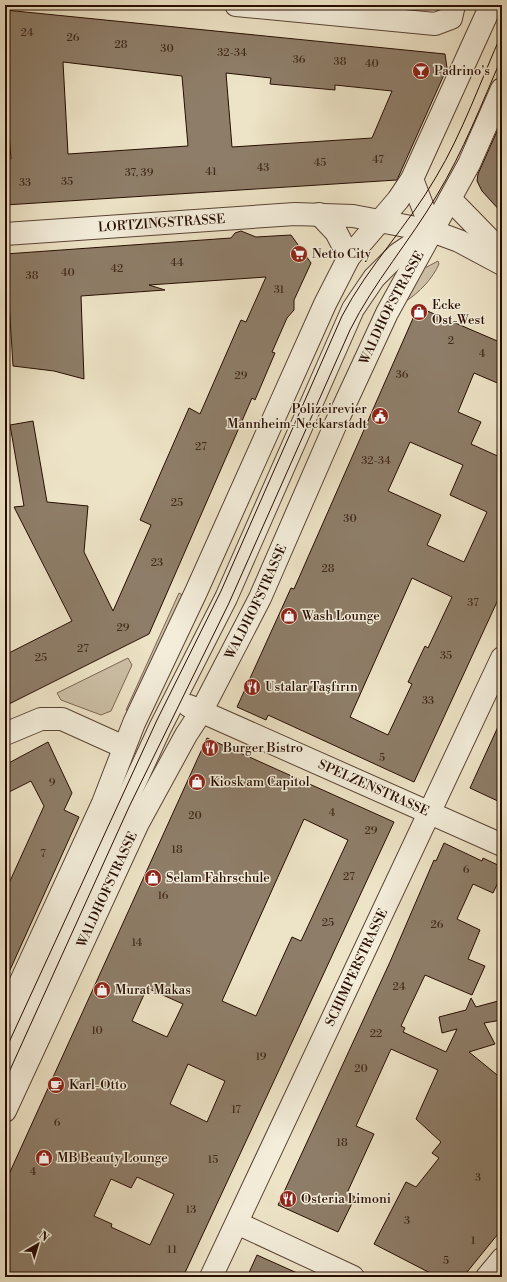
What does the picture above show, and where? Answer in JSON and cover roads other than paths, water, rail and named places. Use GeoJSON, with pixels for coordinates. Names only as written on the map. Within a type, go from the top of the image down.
{"type":"FeatureCollection","features":[{"type":"Feature","properties":{"kind":"street"},"geometry":{"type":"LineString","coordinates":[[236,5],[435,24],[451,18],[454,5]]}},
{"type":"Feature","properties":{"kind":"street"},"geometry":{"type":"LineString","coordinates":[[5,1016],[103,804],[124,747],[325,304],[349,257],[382,220],[412,179],[491,5]]}},
{"type":"Feature","properties":{"kind":"street","name":"WALDHOFSTRASSE"},"geometry":{"type":"LineString","coordinates":[[5,1111],[138,823],[201,712],[260,598],[337,421],[387,313],[469,164],[502,89]]}},
{"type":"Feature","properties":{"kind":"street"},"geometry":{"type":"LineString","coordinates":[[5,1064],[175,699],[226,598],[353,309],[374,278],[398,254],[432,231],[412,179]]}},
{"type":"Feature","properties":{"kind":"street"},"geometry":{"type":"LineString","coordinates":[[450,199],[492,242],[502,256]]}},
{"type":"Feature","properties":{"kind":"street","name":"LORTZINGSTRASSE"},"geometry":{"type":"LineString","coordinates":[[5,234],[295,214],[353,216],[382,220],[432,231],[459,241],[502,264]]}},
{"type":"Feature","properties":{"kind":"street"},"geometry":{"type":"LineString","coordinates":[[319,214],[336,232],[349,257]]}},
{"type":"Feature","properties":{"kind":"street"},"geometry":{"type":"LineString","coordinates":[[382,220],[393,240],[407,277]]}},
{"type":"Feature","properties":{"kind":"street","name":"SCHIMPERSTRASSE"},"geometry":{"type":"LineString","coordinates":[[211,1277],[502,658]]}},
{"type":"Feature","properties":{"kind":"street"},"geometry":{"type":"LineString","coordinates":[[162,664],[171,694],[175,699]]}},
{"type":"Feature","properties":{"kind":"street","name":"SPELZENSTRASSE"},"geometry":{"type":"LineString","coordinates":[[175,699],[201,712],[502,845]]}},
{"type":"Feature","properties":{"kind":"street"},"geometry":{"type":"LineString","coordinates":[[5,734],[41,719],[62,719],[124,747]]}},
{"type":"Feature","properties":{"kind":"street"},"geometry":{"type":"LineString","coordinates":[[237,1223],[352,1277]]}},
{"type":"Feature","properties":{"kind":"street"},"geometry":{"type":"LineString","coordinates":[[487,1277],[502,1259]]}},
{"type":"Feature","properties":{"kind":"tram line"},"geometry":{"type":"LineString","coordinates":[[5,1051],[157,720],[221,591],[342,316],[364,280],[425,195],[436,177],[463,125],[502,33]]}},
{"type":"Feature","properties":{"kind":"tram line"},"geometry":{"type":"LineString","coordinates":[[5,1081],[129,807],[229,603],[350,330],[370,295],[415,229],[446,179],[472,127],[502,57]]}},
{"type":"Feature","properties":{"kind":"place","name":"Padrino's"},"geometry":{"type":"Point","coordinates":[421,71]}},
{"type":"Feature","properties":{"kind":"place","name":"Netto City"},"geometry":{"type":"Point","coordinates":[299,254]}},
{"type":"Feature","properties":{"kind":"place","name":"Ecke Ost-West"},"geometry":{"type":"Point","coordinates":[419,312]}},
{"type":"Feature","properties":{"kind":"place","name":"Polizeirevier Mannheim-Neckarstadt"},"geometry":{"type":"Point","coordinates":[380,416]}},
{"type":"Feature","properties":{"kind":"place","name":"Wash Lounge"},"geometry":{"type":"Point","coordinates":[289,616]}},
{"type":"Feature","properties":{"kind":"place","name":"Ustalar Taşfırın"},"geometry":{"type":"Point","coordinates":[252,687]}},
{"type":"Feature","properties":{"kind":"place","name":"Burger Bistro"},"geometry":{"type":"Point","coordinates":[210,748]}},
{"type":"Feature","properties":{"kind":"place","name":"Kiosk am Capitol"},"geometry":{"type":"Point","coordinates":[197,782]}},
{"type":"Feature","properties":{"kind":"place","name":"Selam Fahrschule"},"geometry":{"type":"Point","coordinates":[153,878]}},
{"type":"Feature","properties":{"kind":"place","name":"Murat Makas"},"geometry":{"type":"Point","coordinates":[102,990]}},
{"type":"Feature","properties":{"kind":"place","name":"Karl-Otto"},"geometry":{"type":"Point","coordinates":[56,1085]}},
{"type":"Feature","properties":{"kind":"place","name":"MB Beauty Lounge"},"geometry":{"type":"Point","coordinates":[44,1158]}},
{"type":"Feature","properties":{"kind":"place","name":"Osteria Limoni"},"geometry":{"type":"Point","coordinates":[288,1199]}}]}
